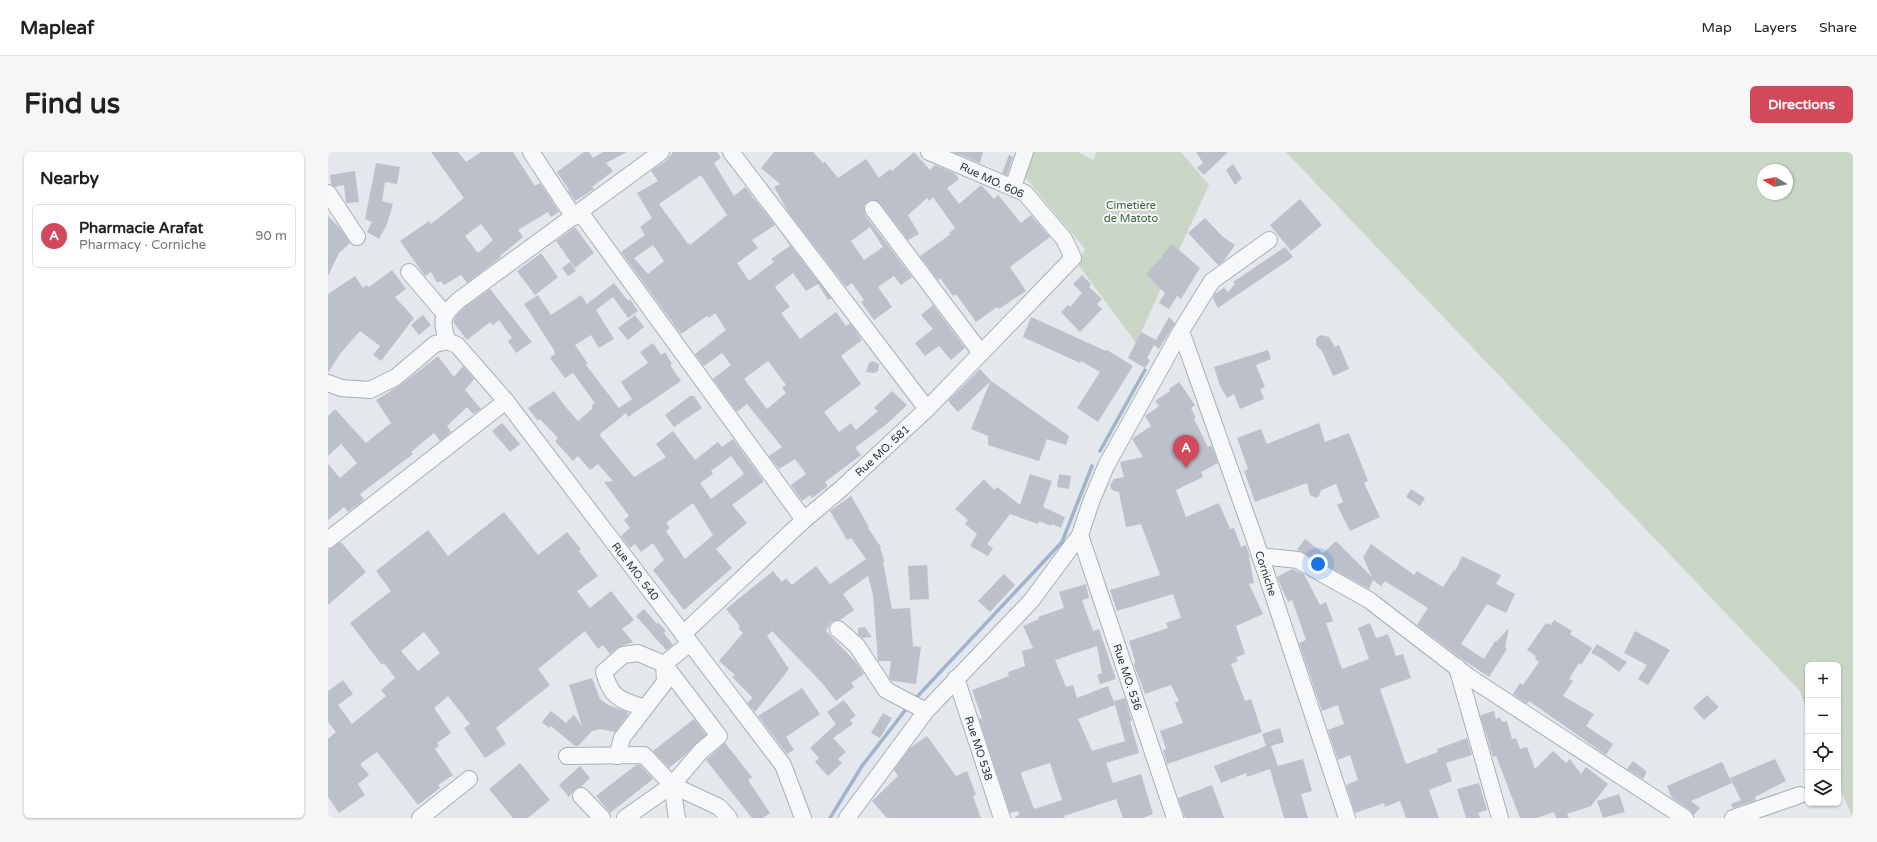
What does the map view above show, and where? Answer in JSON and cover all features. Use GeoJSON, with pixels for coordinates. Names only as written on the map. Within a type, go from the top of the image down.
{"type":"FeatureCollection","features":[{"type":"Feature","properties":{"kind":"street"},"geometry":{"type":"LineString","coordinates":[[531,152],[804,520]]}},
{"type":"Feature","properties":{"kind":"street"},"geometry":{"type":"LineString","coordinates":[[328,383],[341,388],[370,390],[396,377],[435,344],[447,341],[443,323],[445,314],[459,300],[660,152]]}},
{"type":"Feature","properties":{"kind":"street"},"geometry":{"type":"LineString","coordinates":[[732,152],[927,409]]}},
{"type":"Feature","properties":{"kind":"street","name":"Rue MO. 606"},"geometry":{"type":"LineString","coordinates":[[929,152],[1025,193],[1064,239],[1073,258]]}},
{"type":"Feature","properties":{"kind":"street"},"geometry":{"type":"LineString","coordinates":[[1013,187],[1025,152]]}},
{"type":"Feature","properties":{"kind":"street"},"geometry":{"type":"LineString","coordinates":[[328,193],[357,236]]}},
{"type":"Feature","properties":{"kind":"street"},"geometry":{"type":"LineString","coordinates":[[873,208],[982,353]]}},
{"type":"Feature","properties":{"kind":"street"},"geometry":{"type":"LineString","coordinates":[[847,818],[926,711],[1030,601],[1080,536],[1091,502],[1106,466],[1180,331],[1212,281],[1269,240]]}},
{"type":"Feature","properties":{"kind":"street","name":"Rue MO. 581"},"geometry":{"type":"LineString","coordinates":[[664,664],[686,638],[804,520],[842,488],[927,409],[1073,258]]}},
{"type":"Feature","properties":{"kind":"street"},"geometry":{"type":"LineString","coordinates":[[408,272],[445,314]]}},
{"type":"Feature","properties":{"kind":"street","name":"Corniche"},"geometry":{"type":"LineString","coordinates":[[1180,331],[1260,556],[1347,818]]}},
{"type":"Feature","properties":{"kind":"street","name":"Rue MO. 540"},"geometry":{"type":"LineString","coordinates":[[447,341],[457,345],[506,401],[783,765],[803,818]]}},
{"type":"Feature","properties":{"kind":"street"},"geometry":{"type":"LineString","coordinates":[[328,540],[506,401]]}},
{"type":"Feature","properties":{"kind":"street","name":"Rue MO. 536"},"geometry":{"type":"LineString","coordinates":[[1080,536],[1175,818]]}},
{"type":"Feature","properties":{"kind":"street"},"geometry":{"type":"LineString","coordinates":[[1260,556],[1298,560],[1369,600],[1457,667],[1685,818]]}},
{"type":"Feature","properties":{"kind":"street"},"geometry":{"type":"LineString","coordinates":[[838,629],[857,646],[886,690],[926,711]]}},
{"type":"Feature","properties":{"kind":"street"},"geometry":{"type":"LineString","coordinates":[[625,818],[672,785],[701,751],[719,736],[664,664],[638,653],[623,654],[604,672],[608,686],[620,700],[645,708]]}},
{"type":"Feature","properties":{"kind":"street"},"geometry":{"type":"LineString","coordinates":[[617,756],[622,738],[665,682],[664,664]]}},
{"type":"Feature","properties":{"kind":"street"},"geometry":{"type":"LineString","coordinates":[[1457,667],[1500,818]]}},
{"type":"Feature","properties":{"kind":"street","name":"Rue MO 538"},"geometry":{"type":"LineString","coordinates":[[956,678],[1002,818]]}},
{"type":"Feature","properties":{"kind":"street"},"geometry":{"type":"LineString","coordinates":[[567,756],[644,755],[672,785],[721,814]]}},
{"type":"Feature","properties":{"kind":"street"},"geometry":{"type":"LineString","coordinates":[[420,818],[469,779]]}},
{"type":"Feature","properties":{"kind":"street"},"geometry":{"type":"LineString","coordinates":[[672,785],[677,818]]}},
{"type":"Feature","properties":{"kind":"street"},"geometry":{"type":"LineString","coordinates":[[1733,818],[1800,795]]}},
{"type":"Feature","properties":{"kind":"street"},"geometry":{"type":"LineString","coordinates":[[581,796],[602,818]]}},
{"type":"Feature","properties":{"kind":"green space","name":"Cimetière de Matoto"},"geometry":{"type":"Polygon","coordinates":[[[1032,152],[1078,152],[1093,160],[1097,152],[1181,152],[1209,185],[1136,343],[1077,263],[1085,249],[1024,176],[1032,152]]]}},
{"type":"Feature","properties":{"kind":"green space"},"geometry":{"type":"Polygon","coordinates":[[[1286,152],[1853,152],[1853,818],[1841,791],[1841,662],[1805,662],[1805,705],[1799,690],[1286,152]]]}},
{"type":"Feature","properties":{"kind":"building"},"geometry":{"type":"Polygon","coordinates":[[[431,152],[458,152],[466,162],[481,152],[513,152],[535,186],[540,183],[559,212],[551,217],[548,212],[518,230],[523,237],[500,256],[501,257],[467,283],[461,275],[444,285],[441,281],[437,283],[431,272],[425,276],[400,241],[429,221],[431,224],[464,198],[431,152]],[[481,224],[465,236],[478,253],[493,240],[481,224]]]}},
{"type":"Feature","properties":{"kind":"building"},"geometry":{"type":"Polygon","coordinates":[[[584,152],[589,152],[593,158],[603,152],[627,152],[606,163],[613,171],[592,187],[594,189],[575,201],[557,172],[584,152]]]}},
{"type":"Feature","properties":{"kind":"building"},"geometry":{"type":"Polygon","coordinates":[[[673,152],[717,152],[721,158],[714,163],[734,196],[745,187],[775,225],[752,240],[758,248],[737,263],[749,281],[774,262],[771,259],[790,246],[781,233],[831,298],[828,300],[818,284],[806,291],[793,273],[775,287],[790,307],[781,313],[800,339],[836,312],[846,326],[850,323],[862,340],[841,356],[861,384],[824,412],[839,432],[851,423],[856,430],[878,411],[874,408],[892,391],[907,405],[889,422],[855,448],[861,455],[825,482],[828,486],[812,498],[810,495],[802,501],[791,485],[806,474],[795,459],[779,469],[769,456],[782,447],[747,404],[737,412],[713,379],[731,365],[722,353],[704,366],[695,354],[726,330],[715,313],[709,318],[707,316],[681,334],[621,252],[645,235],[640,227],[652,218],[637,193],[658,181],[651,171],[667,160],[673,152]],[[701,175],[659,204],[690,245],[727,215],[701,175]],[[653,245],[634,258],[648,274],[664,261],[653,245]],[[768,361],[744,379],[767,409],[786,393],[782,388],[786,385],[768,361]]]}},
{"type":"Feature","properties":{"kind":"building"},"geometry":{"type":"Polygon","coordinates":[[[774,152],[813,152],[823,163],[825,162],[838,178],[866,159],[879,178],[890,169],[892,171],[914,152],[930,170],[935,165],[954,173],[959,179],[947,188],[959,204],[981,185],[994,199],[998,195],[1021,223],[1031,215],[1050,237],[1010,267],[1026,291],[999,309],[997,307],[976,322],[956,294],[953,296],[940,278],[938,280],[920,256],[951,234],[949,233],[955,228],[933,197],[929,201],[927,198],[908,215],[919,234],[908,240],[880,203],[872,200],[868,201],[864,206],[865,215],[912,277],[901,285],[894,276],[878,287],[892,307],[874,320],[861,302],[864,300],[852,283],[846,287],[789,213],[774,187],[780,184],[761,168],[774,152]],[[870,227],[851,241],[864,260],[883,247],[870,227]]]}},
{"type":"Feature","properties":{"kind":"building"},"geometry":{"type":"Polygon","coordinates":[[[953,152],[983,152],[980,163],[953,152]]]}},
{"type":"Feature","properties":{"kind":"building"},"geometry":{"type":"Polygon","coordinates":[[[1196,152],[1228,152],[1204,175],[1197,168],[1203,163],[1196,152]]]}},
{"type":"Feature","properties":{"kind":"building"},"geometry":{"type":"Polygon","coordinates":[[[1009,155],[1013,157],[1007,175],[1002,173],[1009,155]]]}},
{"type":"Feature","properties":{"kind":"building"},"geometry":{"type":"Polygon","coordinates":[[[376,163],[400,167],[397,184],[385,182],[382,201],[393,204],[387,224],[379,239],[367,232],[372,222],[365,219],[376,163]]]}},
{"type":"Feature","properties":{"kind":"building"},"geometry":{"type":"Polygon","coordinates":[[[1233,164],[1242,178],[1235,185],[1226,170],[1233,164]]]}},
{"type":"Feature","properties":{"kind":"building"},"geometry":{"type":"Polygon","coordinates":[[[355,171],[359,202],[346,203],[344,185],[335,187],[331,184],[330,175],[355,171]]]}},
{"type":"Feature","properties":{"kind":"building"},"geometry":{"type":"Polygon","coordinates":[[[1300,199],[1322,225],[1291,251],[1270,225],[1300,199]]]}},
{"type":"Feature","properties":{"kind":"building"},"geometry":{"type":"Polygon","coordinates":[[[328,216],[340,228],[350,243],[339,253],[328,276],[328,216]]]}},
{"type":"Feature","properties":{"kind":"building"},"geometry":{"type":"Polygon","coordinates":[[[1205,218],[1222,236],[1235,245],[1223,262],[1218,265],[1188,233],[1205,218]]]}},
{"type":"Feature","properties":{"kind":"building"},"geometry":{"type":"Polygon","coordinates":[[[575,227],[594,253],[575,268],[556,241],[575,227]]]}},
{"type":"Feature","properties":{"kind":"building"},"geometry":{"type":"Polygon","coordinates":[[[1172,244],[1200,268],[1181,299],[1177,296],[1169,309],[1159,303],[1165,293],[1146,274],[1172,244]]]}},
{"type":"Feature","properties":{"kind":"building"},"geometry":{"type":"Polygon","coordinates":[[[1285,247],[1293,257],[1218,308],[1213,298],[1215,294],[1224,288],[1228,292],[1235,284],[1233,282],[1285,247]]]}},
{"type":"Feature","properties":{"kind":"building"},"geometry":{"type":"Polygon","coordinates":[[[541,253],[558,277],[535,295],[517,271],[541,253]]]}},
{"type":"Feature","properties":{"kind":"building"},"geometry":{"type":"Polygon","coordinates":[[[570,262],[576,271],[568,276],[562,268],[570,262]]]}},
{"type":"Feature","properties":{"kind":"building"},"geometry":{"type":"Polygon","coordinates":[[[392,270],[406,289],[395,297],[414,318],[381,361],[373,355],[380,346],[360,331],[340,354],[328,373],[328,294],[355,276],[363,288],[366,285],[369,287],[392,270]]]}},
{"type":"Feature","properties":{"kind":"building"},"geometry":{"type":"Polygon","coordinates":[[[1082,275],[1091,284],[1089,287],[1102,299],[1097,304],[1102,309],[1080,332],[1061,312],[1068,305],[1070,307],[1082,293],[1073,284],[1082,275]]]}},
{"type":"Feature","properties":{"kind":"building"},"geometry":{"type":"Polygon","coordinates":[[[614,283],[628,301],[630,299],[638,311],[628,318],[613,297],[596,310],[614,339],[599,348],[591,335],[575,345],[588,364],[586,365],[619,408],[632,399],[621,382],[648,363],[640,352],[653,343],[661,355],[665,352],[672,364],[670,365],[681,381],[628,417],[626,413],[600,434],[634,477],[666,457],[656,444],[673,431],[695,460],[718,442],[722,447],[733,439],[763,480],[763,482],[732,505],[747,523],[716,549],[732,568],[684,610],[653,570],[664,560],[653,543],[641,552],[635,544],[630,548],[621,536],[630,528],[624,520],[629,516],[604,482],[613,481],[598,464],[590,470],[578,456],[573,461],[555,441],[558,438],[540,419],[538,421],[528,408],[554,391],[578,421],[593,408],[591,406],[595,403],[573,373],[565,378],[550,358],[555,354],[554,350],[524,304],[538,295],[551,315],[581,295],[587,304],[614,283]],[[731,456],[711,471],[713,474],[700,483],[711,499],[744,474],[731,456]],[[693,503],[666,523],[670,528],[666,531],[685,559],[713,535],[693,503]]]}},
{"type":"Feature","properties":{"kind":"building"},"geometry":{"type":"Polygon","coordinates":[[[490,289],[532,342],[516,353],[508,341],[512,338],[499,320],[493,325],[490,322],[467,340],[453,322],[456,316],[465,307],[490,289]]]}},
{"type":"Feature","properties":{"kind":"building"},"geometry":{"type":"Polygon","coordinates":[[[933,305],[965,348],[951,360],[939,346],[925,356],[915,343],[933,329],[921,315],[933,305]]]}},
{"type":"Feature","properties":{"kind":"building"},"geometry":{"type":"Polygon","coordinates":[[[423,315],[431,325],[419,335],[411,325],[423,315]]]}},
{"type":"Feature","properties":{"kind":"building"},"geometry":{"type":"Polygon","coordinates":[[[635,315],[644,327],[628,340],[618,328],[635,315]]]}},
{"type":"Feature","properties":{"kind":"building"},"geometry":{"type":"Polygon","coordinates":[[[1031,317],[1106,351],[1107,350],[1133,366],[1098,422],[1077,408],[1100,372],[1081,361],[1080,363],[1023,337],[1031,317]]]}},
{"type":"Feature","properties":{"kind":"building"},"geometry":{"type":"Polygon","coordinates":[[[1169,317],[1175,323],[1159,349],[1154,345],[1147,358],[1150,360],[1145,368],[1128,358],[1141,332],[1156,340],[1169,317]]]}},
{"type":"Feature","properties":{"kind":"building"},"geometry":{"type":"Polygon","coordinates":[[[1320,335],[1329,337],[1335,347],[1339,345],[1349,369],[1333,376],[1322,351],[1316,345],[1316,339],[1320,335]]]}},
{"type":"Feature","properties":{"kind":"building"},"geometry":{"type":"Polygon","coordinates":[[[1268,350],[1271,359],[1256,365],[1265,387],[1260,389],[1264,399],[1240,409],[1234,394],[1227,398],[1220,386],[1214,367],[1268,350]]]}},
{"type":"Feature","properties":{"kind":"building"},"geometry":{"type":"Polygon","coordinates":[[[438,356],[454,377],[463,366],[474,379],[465,390],[481,409],[473,414],[467,407],[447,426],[451,432],[440,441],[434,433],[411,452],[413,454],[360,494],[364,500],[348,512],[344,507],[328,520],[328,464],[340,478],[357,463],[341,444],[328,456],[328,416],[335,409],[366,443],[391,423],[376,400],[402,384],[438,356]]]}},
{"type":"Feature","properties":{"kind":"building"},"geometry":{"type":"Polygon","coordinates":[[[873,361],[879,364],[878,371],[874,373],[866,372],[869,363],[873,361]]]}},
{"type":"Feature","properties":{"kind":"building"},"geometry":{"type":"Polygon","coordinates":[[[980,369],[991,381],[1069,436],[1066,445],[1047,439],[1039,461],[988,445],[988,436],[971,429],[990,382],[958,412],[948,401],[980,369]]]}},
{"type":"Feature","properties":{"kind":"building"},"geometry":{"type":"Polygon","coordinates":[[[1179,382],[1195,405],[1191,408],[1196,418],[1194,419],[1208,447],[1211,445],[1218,463],[1201,472],[1203,477],[1176,490],[1186,517],[1219,503],[1230,529],[1234,528],[1241,547],[1246,545],[1250,557],[1254,583],[1249,584],[1263,614],[1236,626],[1245,654],[1236,657],[1238,661],[1231,664],[1245,701],[1251,699],[1262,732],[1167,764],[1163,750],[1166,749],[1160,731],[1183,723],[1175,703],[1179,701],[1171,685],[1145,694],[1134,665],[1135,661],[1129,641],[1168,628],[1166,623],[1181,618],[1173,594],[1117,611],[1110,590],[1160,575],[1141,524],[1126,527],[1119,492],[1112,490],[1110,485],[1114,479],[1124,477],[1120,462],[1143,457],[1132,439],[1151,426],[1145,416],[1159,406],[1155,401],[1170,391],[1169,389],[1179,382]]]}},
{"type":"Feature","properties":{"kind":"building"},"geometry":{"type":"Polygon","coordinates":[[[690,396],[694,396],[702,408],[674,427],[665,415],[690,396]]]}},
{"type":"Feature","properties":{"kind":"building"},"geometry":{"type":"Polygon","coordinates":[[[502,423],[520,444],[510,452],[492,431],[502,423]]]}},
{"type":"Feature","properties":{"kind":"building"},"geometry":{"type":"Polygon","coordinates":[[[1319,423],[1325,442],[1349,433],[1368,481],[1364,483],[1380,517],[1350,531],[1337,505],[1343,502],[1336,484],[1321,490],[1319,496],[1316,498],[1310,495],[1307,483],[1255,502],[1244,471],[1248,469],[1237,438],[1261,429],[1267,444],[1319,423]]]}},
{"type":"Feature","properties":{"kind":"building"},"geometry":{"type":"Polygon","coordinates":[[[1030,474],[1052,481],[1043,507],[1065,517],[1061,528],[1039,521],[1038,524],[1010,514],[987,544],[993,548],[988,556],[970,546],[977,534],[965,524],[968,520],[955,509],[984,479],[994,490],[997,487],[1020,505],[1030,474]]]}},
{"type":"Feature","properties":{"kind":"building"},"geometry":{"type":"Polygon","coordinates":[[[1059,474],[1071,476],[1069,489],[1057,487],[1059,474]]]}},
{"type":"Feature","properties":{"kind":"building"},"geometry":{"type":"Polygon","coordinates":[[[1411,489],[1425,498],[1420,506],[1406,497],[1411,489]]]}},
{"type":"Feature","properties":{"kind":"building"},"geometry":{"type":"Polygon","coordinates":[[[851,496],[869,527],[868,528],[881,547],[880,548],[885,562],[883,562],[892,609],[910,608],[913,646],[921,647],[916,684],[892,681],[889,678],[891,661],[878,661],[873,595],[868,576],[843,594],[854,610],[840,620],[831,622],[826,631],[855,661],[864,674],[851,683],[854,687],[836,701],[823,684],[772,631],[767,636],[789,669],[755,712],[747,703],[753,698],[732,677],[735,675],[719,661],[743,633],[738,628],[740,626],[726,609],[773,571],[782,582],[786,578],[792,585],[816,566],[830,584],[866,559],[851,538],[847,540],[830,511],[851,496]]]}},
{"type":"Feature","properties":{"kind":"building"},"geometry":{"type":"Polygon","coordinates":[[[504,512],[538,555],[567,532],[581,549],[579,551],[598,576],[577,591],[590,608],[611,591],[634,620],[622,629],[633,642],[617,648],[610,654],[603,645],[598,649],[585,631],[538,669],[550,685],[496,728],[506,744],[485,758],[464,728],[470,724],[448,696],[434,708],[451,733],[437,743],[439,746],[435,749],[453,775],[438,785],[440,788],[418,805],[377,752],[360,764],[369,775],[358,784],[365,795],[339,813],[328,797],[328,739],[336,732],[328,722],[328,691],[343,680],[353,694],[338,705],[352,724],[386,696],[381,690],[395,678],[384,663],[382,665],[350,623],[391,591],[376,571],[428,530],[448,556],[504,512]],[[424,632],[401,651],[418,671],[440,653],[424,632]]]}},
{"type":"Feature","properties":{"kind":"building"},"geometry":{"type":"Polygon","coordinates":[[[1305,539],[1323,553],[1336,541],[1372,577],[1363,557],[1371,544],[1414,575],[1417,571],[1443,587],[1454,570],[1455,571],[1462,556],[1501,575],[1496,584],[1515,594],[1506,613],[1487,604],[1461,644],[1484,659],[1495,641],[1496,642],[1509,628],[1505,647],[1507,649],[1489,677],[1459,657],[1417,625],[1428,608],[1385,581],[1381,586],[1373,580],[1369,589],[1297,550],[1305,539]]]}},
{"type":"Feature","properties":{"kind":"building"},"geometry":{"type":"Polygon","coordinates":[[[341,542],[366,572],[328,605],[328,550],[341,542]]]}},
{"type":"Feature","properties":{"kind":"building"},"geometry":{"type":"Polygon","coordinates":[[[927,565],[929,599],[910,600],[908,566],[927,565]]]}},
{"type":"Feature","properties":{"kind":"building"},"geometry":{"type":"Polygon","coordinates":[[[1292,569],[1304,574],[1320,605],[1326,602],[1333,621],[1326,623],[1342,669],[1369,659],[1358,628],[1370,623],[1376,638],[1388,634],[1396,656],[1403,654],[1411,678],[1380,689],[1406,764],[1438,752],[1437,749],[1467,738],[1472,755],[1446,763],[1452,781],[1429,790],[1439,818],[1406,818],[1400,801],[1385,807],[1384,803],[1355,813],[1346,785],[1358,780],[1350,755],[1338,760],[1328,730],[1344,724],[1338,705],[1322,711],[1299,643],[1306,640],[1292,600],[1288,602],[1277,577],[1292,569]]]}},
{"type":"Feature","properties":{"kind":"building"},"geometry":{"type":"Polygon","coordinates":[[[1004,574],[1015,585],[990,612],[978,601],[1004,574]]]}},
{"type":"Feature","properties":{"kind":"building"},"geometry":{"type":"Polygon","coordinates":[[[1086,584],[1089,598],[1082,600],[1093,631],[1099,629],[1116,679],[1100,684],[1097,675],[1102,673],[1097,646],[1055,660],[1066,687],[1073,685],[1077,698],[1108,686],[1115,705],[1078,719],[1092,751],[1125,741],[1114,701],[1125,698],[1139,753],[1106,763],[1113,783],[1141,774],[1153,814],[1143,818],[1123,818],[1116,799],[1064,816],[1065,818],[1014,818],[1019,815],[1018,811],[1010,813],[979,719],[982,718],[972,690],[1009,676],[1008,672],[1025,666],[1022,651],[1033,648],[1023,626],[1039,619],[1038,617],[1064,608],[1059,592],[1086,584]],[[1050,763],[1022,772],[1021,774],[1034,809],[1062,800],[1050,763]]]}},
{"type":"Feature","properties":{"kind":"building"},"geometry":{"type":"Polygon","coordinates":[[[644,609],[657,624],[658,622],[666,631],[664,633],[673,645],[666,650],[636,616],[644,609]]]}},
{"type":"Feature","properties":{"kind":"building"},"geometry":{"type":"Polygon","coordinates":[[[1554,620],[1572,631],[1570,634],[1592,648],[1581,665],[1579,663],[1569,679],[1573,681],[1563,696],[1594,714],[1586,726],[1613,744],[1606,755],[1529,701],[1527,704],[1513,694],[1520,683],[1523,685],[1539,662],[1535,659],[1536,656],[1527,650],[1546,623],[1551,625],[1554,620]]]}},
{"type":"Feature","properties":{"kind":"building"},"geometry":{"type":"Polygon","coordinates":[[[865,627],[872,637],[862,638],[858,634],[858,628],[865,627]]]}},
{"type":"Feature","properties":{"kind":"building"},"geometry":{"type":"Polygon","coordinates":[[[1635,631],[1670,650],[1648,685],[1638,679],[1647,665],[1624,653],[1635,631]]]}},
{"type":"Feature","properties":{"kind":"building"},"geometry":{"type":"Polygon","coordinates":[[[1597,644],[1627,662],[1619,672],[1601,658],[1591,653],[1597,644]]]}},
{"type":"Feature","properties":{"kind":"building"},"geometry":{"type":"Polygon","coordinates":[[[592,678],[600,699],[608,705],[628,712],[627,716],[615,732],[600,729],[592,731],[578,746],[575,746],[551,726],[549,728],[542,722],[551,711],[566,723],[574,715],[582,726],[569,685],[592,678]]]}},
{"type":"Feature","properties":{"kind":"building"},"geometry":{"type":"Polygon","coordinates":[[[802,688],[820,714],[786,737],[794,750],[787,754],[758,716],[802,688]]]}},
{"type":"Feature","properties":{"kind":"building"},"geometry":{"type":"Polygon","coordinates":[[[1707,695],[1719,707],[1704,720],[1693,708],[1707,695]]]}},
{"type":"Feature","properties":{"kind":"building"},"geometry":{"type":"Polygon","coordinates":[[[844,700],[856,716],[850,720],[853,724],[833,738],[846,752],[838,759],[842,763],[828,776],[815,762],[819,758],[810,748],[836,724],[827,712],[844,700]]]}},
{"type":"Feature","properties":{"kind":"building"},"geometry":{"type":"Polygon","coordinates":[[[1494,711],[1496,719],[1500,717],[1502,722],[1507,721],[1512,739],[1516,738],[1520,749],[1527,747],[1535,769],[1553,751],[1566,763],[1570,759],[1581,774],[1586,767],[1608,784],[1591,806],[1567,814],[1569,818],[1556,818],[1554,812],[1537,818],[1520,818],[1496,756],[1493,757],[1481,718],[1481,715],[1494,711]]]}},
{"type":"Feature","properties":{"kind":"building"},"geometry":{"type":"Polygon","coordinates":[[[883,713],[892,718],[880,738],[871,733],[883,713]]]}},
{"type":"Feature","properties":{"kind":"building"},"geometry":{"type":"Polygon","coordinates":[[[694,719],[706,735],[669,768],[653,751],[694,719]]]}},
{"type":"Feature","properties":{"kind":"building"},"geometry":{"type":"Polygon","coordinates":[[[1280,728],[1284,742],[1271,746],[1278,766],[1303,759],[1312,791],[1301,794],[1308,818],[1284,818],[1270,769],[1247,777],[1246,773],[1221,783],[1214,766],[1266,746],[1262,734],[1280,728]]]}},
{"type":"Feature","properties":{"kind":"building"},"geometry":{"type":"Polygon","coordinates":[[[927,736],[956,776],[967,771],[976,795],[973,796],[981,818],[887,818],[872,801],[898,776],[894,770],[910,748],[927,736]]]}},
{"type":"Feature","properties":{"kind":"building"},"geometry":{"type":"Polygon","coordinates":[[[725,743],[752,777],[748,780],[770,813],[763,818],[752,818],[706,760],[725,743]]]}},
{"type":"Feature","properties":{"kind":"building"},"geometry":{"type":"Polygon","coordinates":[[[1775,759],[1786,781],[1755,797],[1756,800],[1733,808],[1731,804],[1741,800],[1730,778],[1775,759]]]}},
{"type":"Feature","properties":{"kind":"building"},"geometry":{"type":"Polygon","coordinates":[[[1633,761],[1646,771],[1643,779],[1627,769],[1633,761]]]}},
{"type":"Feature","properties":{"kind":"building"},"geometry":{"type":"Polygon","coordinates":[[[1722,762],[1732,783],[1691,801],[1700,808],[1694,815],[1690,810],[1672,798],[1667,786],[1722,762]]]}},
{"type":"Feature","properties":{"kind":"building"},"geometry":{"type":"Polygon","coordinates":[[[520,763],[550,800],[528,818],[513,818],[489,789],[520,763]]]}},
{"type":"Feature","properties":{"kind":"building"},"geometry":{"type":"Polygon","coordinates":[[[636,765],[640,765],[653,779],[610,813],[596,796],[636,765]]]}},
{"type":"Feature","properties":{"kind":"building"},"geometry":{"type":"Polygon","coordinates":[[[580,766],[590,778],[581,787],[575,789],[569,797],[559,785],[580,766]]]}},
{"type":"Feature","properties":{"kind":"building"},"geometry":{"type":"Polygon","coordinates":[[[1479,783],[1487,810],[1478,813],[1480,818],[1466,818],[1457,789],[1479,783]]]}},
{"type":"Feature","properties":{"kind":"building"},"geometry":{"type":"Polygon","coordinates":[[[1212,785],[1224,818],[1185,818],[1178,798],[1212,785]]]}},
{"type":"Feature","properties":{"kind":"building"},"geometry":{"type":"Polygon","coordinates":[[[1619,794],[1625,812],[1603,818],[1597,801],[1619,794]]]}},
{"type":"Feature","properties":{"kind":"waterway"},"geometry":{"type":"LineString","coordinates":[[1100,451],[1145,370]]}},
{"type":"Feature","properties":{"kind":"waterway"},"geometry":{"type":"LineString","coordinates":[[914,700],[1062,542],[1092,466]]}},
{"type":"Feature","properties":{"kind":"waterway"},"geometry":{"type":"LineString","coordinates":[[830,818],[862,766],[907,708]]}},
{"type":"Feature","properties":{"kind":"place","name":"Pharmacie Arafat"},"geometry":{"type":"Point","coordinates":[1186,468]}}]}
